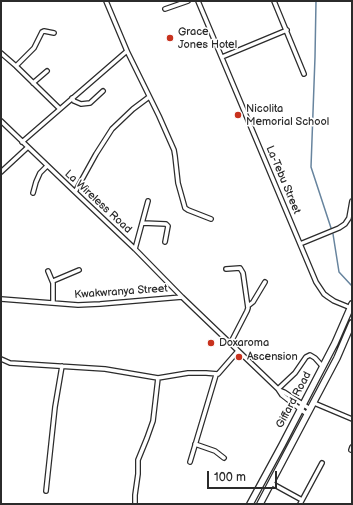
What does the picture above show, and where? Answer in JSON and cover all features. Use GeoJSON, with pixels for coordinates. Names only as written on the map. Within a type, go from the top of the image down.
{"type":"FeatureCollection","features":[{"type":"Feature","properties":{"kind":"main road","name":"Giffard Road"},"geometry":{"type":"LineString","coordinates":[[250,504],[335,344],[351,306]]}},
{"type":"Feature","properties":{"kind":"main road","name":"Giffard Road"},"geometry":{"type":"LineString","coordinates":[[260,504],[337,358],[352,323]]}},
{"type":"Feature","properties":{"kind":"street"},"geometry":{"type":"LineString","coordinates":[[106,1],[127,52],[174,150],[178,183],[185,208],[211,219]]}},
{"type":"Feature","properties":{"kind":"street"},"geometry":{"type":"LineString","coordinates":[[165,9],[188,1]]}},
{"type":"Feature","properties":{"kind":"street","name":"La-Tebu Street"},"geometry":{"type":"LineString","coordinates":[[198,1],[316,282],[324,294],[334,301],[351,306]]}},
{"type":"Feature","properties":{"kind":"street"},"geometry":{"type":"LineString","coordinates":[[274,1],[304,74]]}},
{"type":"Feature","properties":{"kind":"street"},"geometry":{"type":"LineString","coordinates":[[222,58],[287,30]]}},
{"type":"Feature","properties":{"kind":"street"},"geometry":{"type":"LineString","coordinates":[[16,66],[34,48],[42,32],[54,32]]}},
{"type":"Feature","properties":{"kind":"street"},"geometry":{"type":"LineString","coordinates":[[22,142],[127,52]]}},
{"type":"Feature","properties":{"kind":"street"},"geometry":{"type":"LineString","coordinates":[[1,53],[60,109]]}},
{"type":"Feature","properties":{"kind":"street"},"geometry":{"type":"LineString","coordinates":[[33,83],[46,71]]}},
{"type":"Feature","properties":{"kind":"street"},"geometry":{"type":"LineString","coordinates":[[72,98],[74,101],[81,104],[90,103],[103,91]]}},
{"type":"Feature","properties":{"kind":"street"},"geometry":{"type":"LineString","coordinates":[[75,192],[112,129],[149,97]]}},
{"type":"Feature","properties":{"kind":"street","name":"La Wireless Road"},"geometry":{"type":"LineString","coordinates":[[1,120],[22,142],[135,249],[182,297]]}},
{"type":"Feature","properties":{"kind":"street"},"geometry":{"type":"LineString","coordinates":[[1,172],[28,147]]}},
{"type":"Feature","properties":{"kind":"street"},"geometry":{"type":"LineString","coordinates":[[33,193],[40,174],[47,166]]}},
{"type":"Feature","properties":{"kind":"street"},"geometry":{"type":"LineString","coordinates":[[300,244],[345,224],[349,218],[352,200]]}},
{"type":"Feature","properties":{"kind":"street"},"geometry":{"type":"LineString","coordinates":[[135,249],[148,201]]}},
{"type":"Feature","properties":{"kind":"street"},"geometry":{"type":"LineString","coordinates":[[143,223],[166,224],[168,226],[165,242]]}},
{"type":"Feature","properties":{"kind":"street"},"geometry":{"type":"LineString","coordinates":[[226,269],[240,268],[243,273],[248,306],[247,311],[230,344]]}},
{"type":"Feature","properties":{"kind":"street"},"geometry":{"type":"LineString","coordinates":[[53,281],[79,270]]}},
{"type":"Feature","properties":{"kind":"street"},"geometry":{"type":"LineString","coordinates":[[48,271],[53,281],[53,303]]}},
{"type":"Feature","properties":{"kind":"street"},"geometry":{"type":"LineString","coordinates":[[248,306],[253,302],[265,282]]}},
{"type":"Feature","properties":{"kind":"street","name":"Kwakwranya Street"},"geometry":{"type":"LineString","coordinates":[[1,299],[78,305],[182,297],[278,389],[309,412]]}},
{"type":"Feature","properties":{"kind":"street"},"geometry":{"type":"LineString","coordinates":[[190,462],[216,375],[220,373],[238,351]]}},
{"type":"Feature","properties":{"kind":"street"},"geometry":{"type":"LineString","coordinates":[[278,389],[295,373],[306,357],[310,355],[323,367]]}},
{"type":"Feature","properties":{"kind":"street"},"geometry":{"type":"LineString","coordinates":[[1,359],[10,363],[105,369],[158,378],[188,373],[206,373],[216,375]]}},
{"type":"Feature","properties":{"kind":"street"},"geometry":{"type":"LineString","coordinates":[[46,491],[55,407],[62,366]]}},
{"type":"Feature","properties":{"kind":"street"},"geometry":{"type":"LineString","coordinates":[[135,504],[138,460],[153,421],[158,378]]}},
{"type":"Feature","properties":{"kind":"street"},"geometry":{"type":"LineString","coordinates":[[314,403],[352,419]]}},
{"type":"Feature","properties":{"kind":"street"},"geometry":{"type":"LineString","coordinates":[[195,444],[214,451],[224,458]]}},
{"type":"Feature","properties":{"kind":"street"},"geometry":{"type":"LineString","coordinates":[[271,483],[301,502],[322,463]]}},
{"type":"Feature","properties":{"kind":"waterway"},"geometry":{"type":"LineString","coordinates":[[316,1],[311,167],[331,228]]}},
{"type":"Feature","properties":{"kind":"waterway"},"geometry":{"type":"LineString","coordinates":[[333,234],[339,272],[351,285]]}},
{"type":"Feature","properties":{"kind":"place","name":"Grace Jones Hotel"},"geometry":{"type":"Point","coordinates":[170,38]}},
{"type":"Feature","properties":{"kind":"place","name":"Nicolita Memorial School"},"geometry":{"type":"Point","coordinates":[238,115]}},
{"type":"Feature","properties":{"kind":"place","name":"Doxaroma"},"geometry":{"type":"Point","coordinates":[211,343]}},
{"type":"Feature","properties":{"kind":"place","name":"Ascension"},"geometry":{"type":"Point","coordinates":[239,357]}}]}
